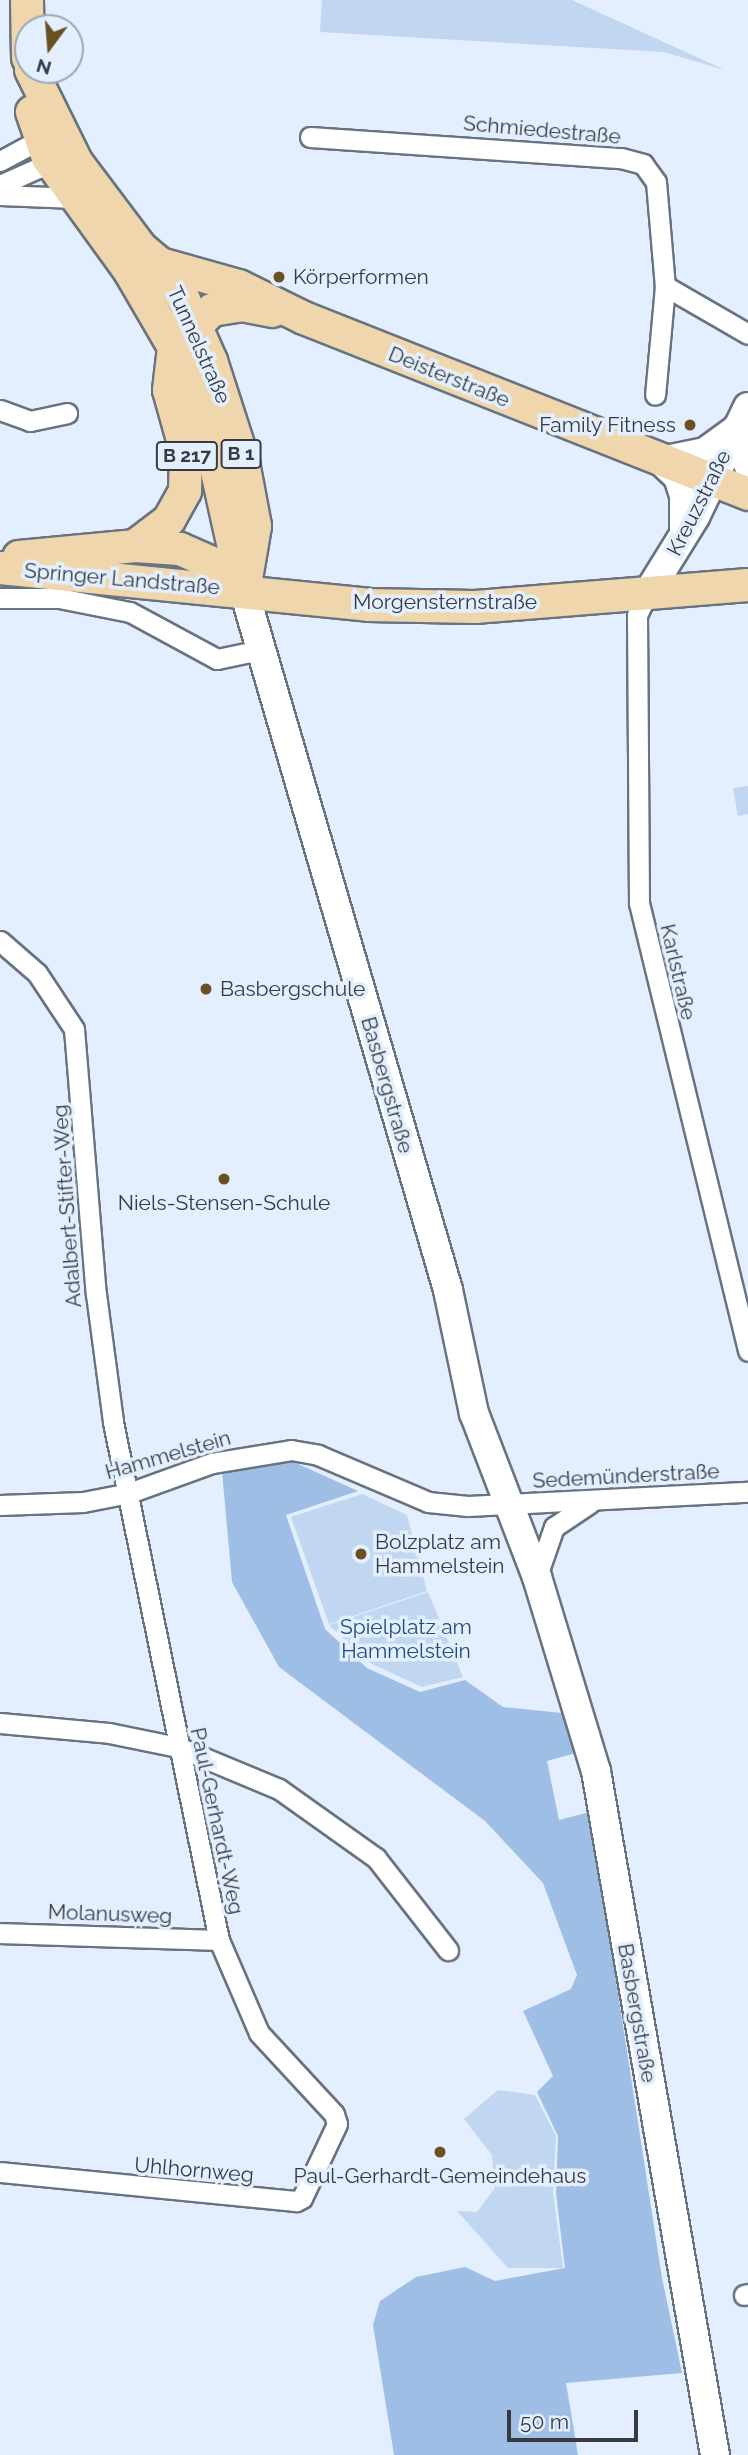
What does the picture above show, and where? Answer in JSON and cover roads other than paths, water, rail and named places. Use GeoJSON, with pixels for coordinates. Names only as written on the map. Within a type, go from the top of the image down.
{"type":"FeatureCollection","features":[{"type":"Feature","properties":{"kind":"main road","name":"Tunnelstraße"},"geometry":{"type":"LineString","coordinates":[[35,84],[75,198],[152,304],[174,347],[209,435],[244,590]]}},
{"type":"Feature","properties":{"kind":"main road","name":"Tunnelstraße"},"geometry":{"type":"LineString","coordinates":[[55,147],[141,248],[160,264],[194,323],[242,457],[255,526],[244,590]]}},
{"type":"Feature","properties":{"kind":"main road","name":"Deisterstraße"},"geometry":{"type":"LineString","coordinates":[[160,264],[239,286],[304,318],[748,494]]}},
{"type":"Feature","properties":{"kind":"main road","name":"Deisterstraße"},"geometry":{"type":"LineString","coordinates":[[174,347],[194,323],[212,310],[242,305],[304,318]]}},
{"type":"Feature","properties":{"kind":"main road","name":"B 217"},"geometry":{"type":"LineString","coordinates":[[135,546],[169,520],[185,491],[187,451],[169,390],[174,347]]}},
{"type":"Feature","properties":{"kind":"main road"},"geometry":{"type":"LineString","coordinates":[[661,461],[705,452],[742,418]]}},
{"type":"Feature","properties":{"kind":"main road"},"geometry":{"type":"LineString","coordinates":[[742,418],[748,464]]}},
{"type":"Feature","properties":{"kind":"main road","name":"Kreuzstraße"},"geometry":{"type":"LineString","coordinates":[[646,596],[685,535],[742,418]]}},
{"type":"Feature","properties":{"kind":"main road"},"geometry":{"type":"LineString","coordinates":[[661,461],[678,477],[684,495],[685,535]]}},
{"type":"Feature","properties":{"kind":"main road","name":"Springer Landstraße"},"geometry":{"type":"LineString","coordinates":[[0,560],[135,546],[198,553],[224,568],[244,590]]}},
{"type":"Feature","properties":{"kind":"main road","name":"Springer Landstraße"},"geometry":{"type":"LineString","coordinates":[[0,568],[244,590]]}},
{"type":"Feature","properties":{"kind":"main road","name":"Morgensternstraße"},"geometry":{"type":"LineString","coordinates":[[244,590],[360,604],[475,607],[646,596],[748,585]]}},
{"type":"Feature","properties":{"kind":"main road","name":"Basbergstraße"},"geometry":{"type":"LineString","coordinates":[[244,590],[448,1290],[474,1413],[506,1506],[537,1577],[596,1771],[611,1839],[630,1973],[715,2455]]}},
{"type":"Feature","properties":{"kind":"street","name":"Schmiedestraße"},"geometry":{"type":"LineString","coordinates":[[310,137],[621,158],[643,164],[656,182],[665,286],[655,395]]}},
{"type":"Feature","properties":{"kind":"street"},"geometry":{"type":"LineString","coordinates":[[0,161],[55,147]]}},
{"type":"Feature","properties":{"kind":"street"},"geometry":{"type":"LineString","coordinates":[[0,185],[38,168],[55,147]]}},
{"type":"Feature","properties":{"kind":"street"},"geometry":{"type":"LineString","coordinates":[[0,195],[75,198]]}},
{"type":"Feature","properties":{"kind":"street"},"geometry":{"type":"LineString","coordinates":[[665,286],[748,334]]}},
{"type":"Feature","properties":{"kind":"street"},"geometry":{"type":"LineString","coordinates":[[0,410],[30,421],[67,413]]}},
{"type":"Feature","properties":{"kind":"street","name":"Karlstraße"},"geometry":{"type":"LineString","coordinates":[[646,596],[637,615],[639,902],[748,1351]]}},
{"type":"Feature","properties":{"kind":"street"},"geometry":{"type":"LineString","coordinates":[[0,598],[59,598],[130,612],[217,659],[260,650]]}},
{"type":"Feature","properties":{"kind":"street","name":"Adalbert-Stifter-Weg"},"geometry":{"type":"LineString","coordinates":[[0,941],[37,972],[74,1030],[97,1307],[113,1422],[129,1493]]}},
{"type":"Feature","properties":{"kind":"street","name":"Hammelstein"},"geometry":{"type":"LineString","coordinates":[[0,1505],[83,1502],[129,1493],[212,1463],[290,1450],[345,1465],[428,1502],[506,1506]]}},
{"type":"Feature","properties":{"kind":"street","name":"Sedemünderstraße"},"geometry":{"type":"LineString","coordinates":[[506,1506],[748,1492]]}},
{"type":"Feature","properties":{"kind":"street","name":"Paul-Gerhardt-Weg"},"geometry":{"type":"LineString","coordinates":[[129,1493],[219,1940],[259,2033],[334,2114],[337,2124]]}},
{"type":"Feature","properties":{"kind":"street"},"geometry":{"type":"LineString","coordinates":[[537,1577],[554,1527],[572,1512],[597,1500]]}},
{"type":"Feature","properties":{"kind":"street"},"geometry":{"type":"LineString","coordinates":[[0,1723],[108,1733],[178,1747],[279,1789],[376,1858],[448,1950]]}},
{"type":"Feature","properties":{"kind":"street","name":"Molanusweg"},"geometry":{"type":"LineString","coordinates":[[0,1933],[219,1940]]}},
{"type":"Feature","properties":{"kind":"street","name":"Uhlhornweg"},"geometry":{"type":"LineString","coordinates":[[0,2172],[296,2201],[308,2187],[337,2124]]}},
{"type":"Feature","properties":{"kind":"place","name":"Körperformen"},"geometry":{"type":"Point","coordinates":[279,277]}},
{"type":"Feature","properties":{"kind":"place","name":"Family Fitness"},"geometry":{"type":"Point","coordinates":[690,425]}},
{"type":"Feature","properties":{"kind":"place","name":"Basbergschule"},"geometry":{"type":"Point","coordinates":[206,989]}},
{"type":"Feature","properties":{"kind":"place","name":"Niels-Stensen-Schule"},"geometry":{"type":"Point","coordinates":[224,1179]}},
{"type":"Feature","properties":{"kind":"place","name":"Bolzplatz am Hammelstein"},"geometry":{"type":"Point","coordinates":[361,1554]}},
{"type":"Feature","properties":{"kind":"place","name":"Paul-Gerhardt-Gemeindehaus"},"geometry":{"type":"Point","coordinates":[440,2152]}},
{"type":"Feature","properties":{"kind":"park label","name":"Spielplatz am Hammelstein"},"geometry":{"type":"Point","coordinates":[406,1639]}}]}
